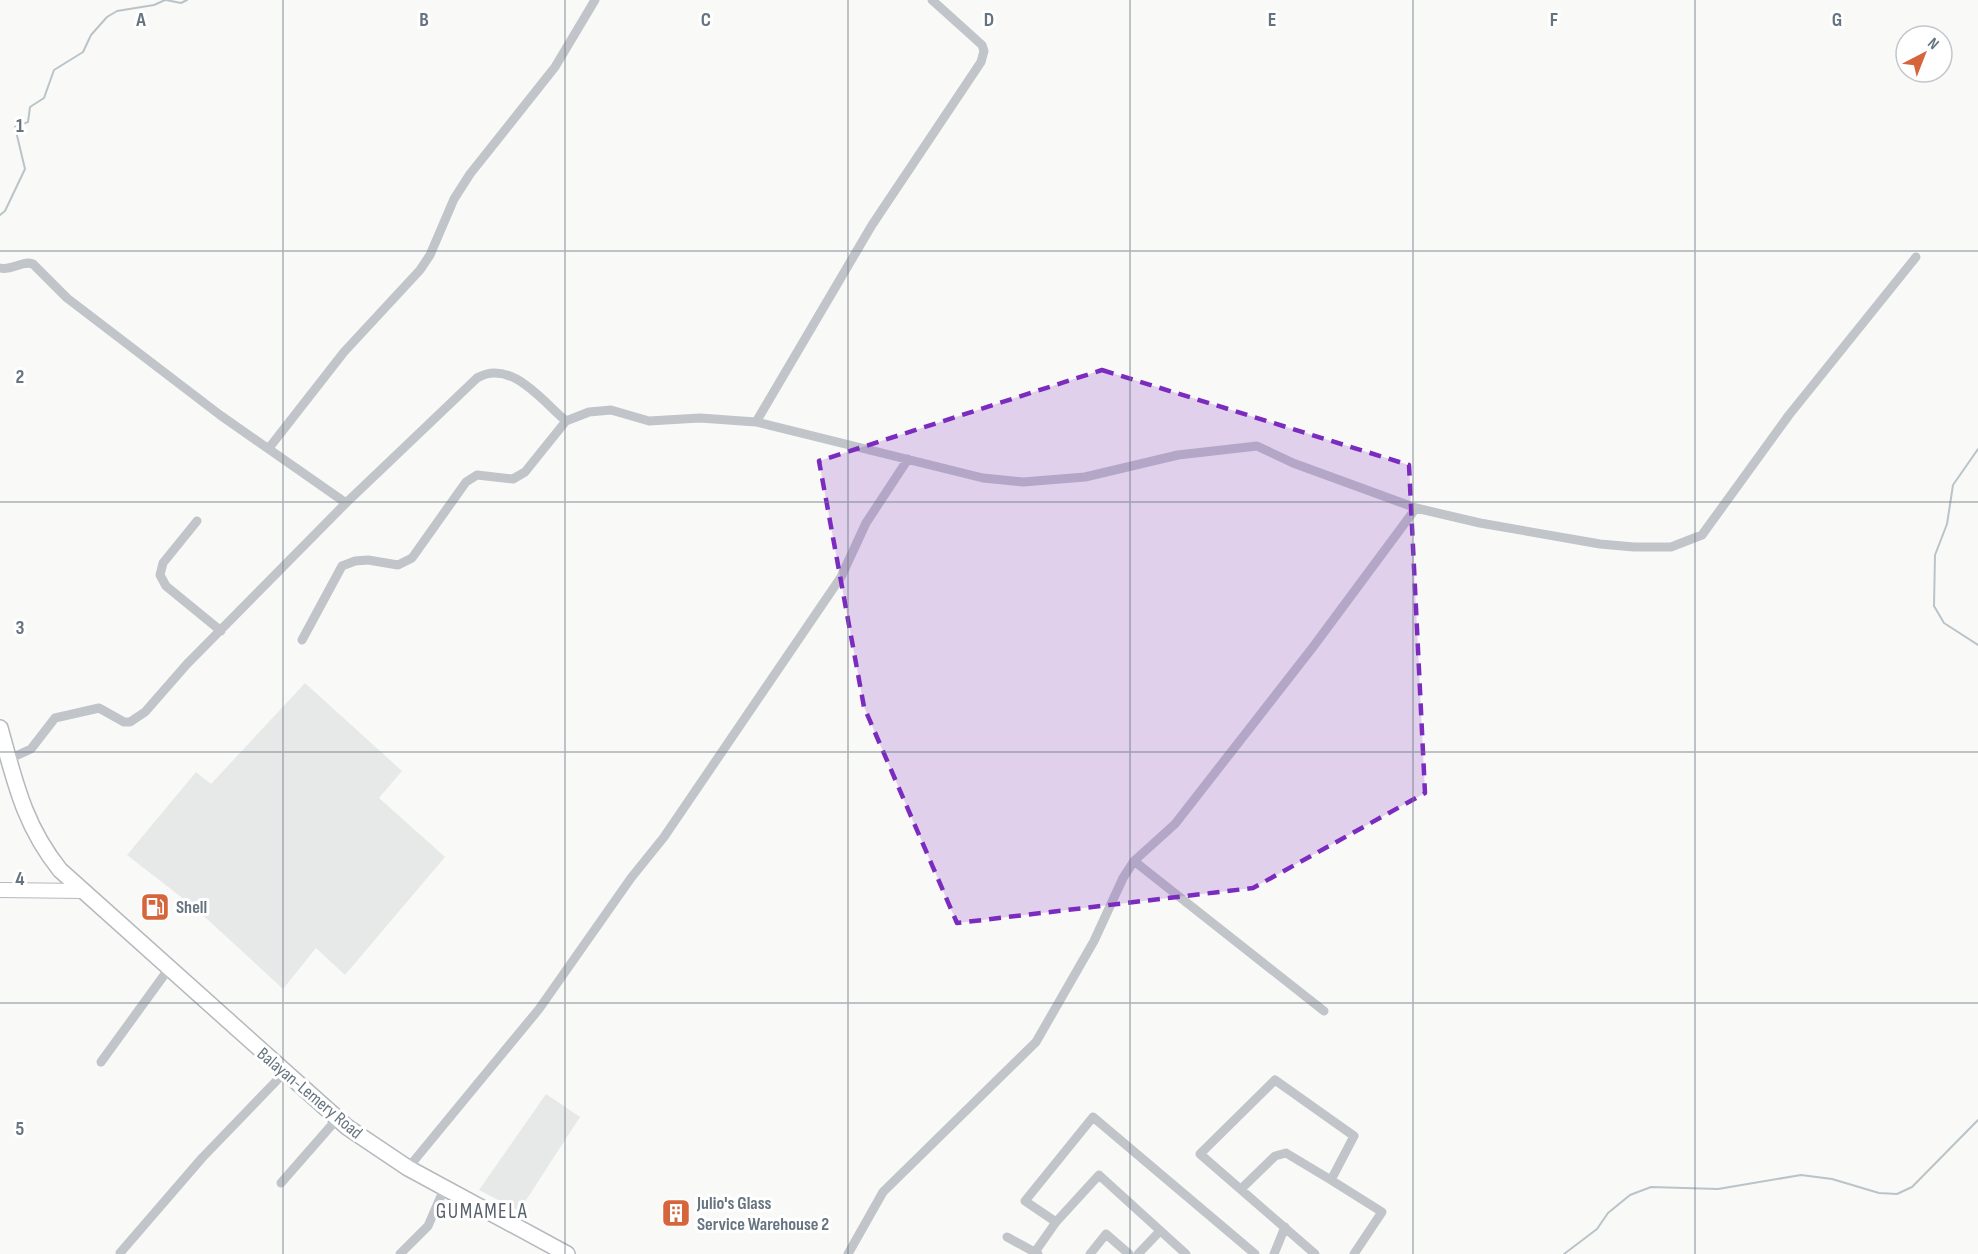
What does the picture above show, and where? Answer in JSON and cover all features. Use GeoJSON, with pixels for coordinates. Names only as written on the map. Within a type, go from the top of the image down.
{"type":"FeatureCollection","features":[{"type":"Feature","properties":{"kind":"main road","name":"Balayan-Lemery Road"},"geometry":{"type":"LineString","coordinates":[[0,728],[17,792],[39,842],[60,870],[337,1119],[408,1168],[567,1254]]}},
{"type":"Feature","properties":{"kind":"main road"},"geometry":{"type":"LineString","coordinates":[[0,890],[83,891]]}},
{"type":"Feature","properties":{"kind":"street"},"geometry":{"type":"LineString","coordinates":[[269,448],[344,352],[420,270],[430,255],[454,200],[470,174],[555,67],[595,0]]}},
{"type":"Feature","properties":{"kind":"street"},"geometry":{"type":"LineString","coordinates":[[756,422],[872,225],[981,62],[984,51],[982,45],[932,0]]}},
{"type":"Feature","properties":{"kind":"street"},"geometry":{"type":"LineString","coordinates":[[302,640],[342,566],[368,560],[398,565],[412,558],[466,482],[477,476],[513,479],[525,472],[566,422],[589,412],[611,410],[649,420],[700,418],[756,422],[983,478],[1046,482],[1085,477],[1178,455],[1257,446],[1293,463],[1416,508],[1480,523],[1600,544],[1671,546],[1702,535],[1789,415],[1916,257]]}},
{"type":"Feature","properties":{"kind":"street"},"geometry":{"type":"LineString","coordinates":[[0,268],[8,270],[28,262],[33,264],[67,298],[220,415],[346,503]]}},
{"type":"Feature","properties":{"kind":"street"},"geometry":{"type":"LineString","coordinates":[[9,759],[31,749],[55,718],[99,708],[124,722],[137,719],[346,503],[477,378],[485,373],[497,372],[524,383],[566,422]]}},
{"type":"Feature","properties":{"kind":"street"},"geometry":{"type":"LineString","coordinates":[[408,1168],[539,1009],[631,878],[664,837],[841,577],[866,523],[908,459]]}},
{"type":"Feature","properties":{"kind":"street"},"geometry":{"type":"LineString","coordinates":[[848,1254],[883,1192],[1036,1042],[1094,940],[1122,878],[1134,861],[1175,824],[1313,647],[1416,508]]}},
{"type":"Feature","properties":{"kind":"street"},"geometry":{"type":"LineString","coordinates":[[196,521],[163,563],[160,574],[166,586],[221,631]]}},
{"type":"Feature","properties":{"kind":"street"},"geometry":{"type":"LineString","coordinates":[[1134,861],[1324,1011]]}},
{"type":"Feature","properties":{"kind":"street"},"geometry":{"type":"LineString","coordinates":[[101,1062],[170,968]]}},
{"type":"Feature","properties":{"kind":"street"},"geometry":{"type":"LineString","coordinates":[[120,1253],[202,1158],[284,1073]]}},
{"type":"Feature","properties":{"kind":"street"},"geometry":{"type":"LineString","coordinates":[[1315,1254],[1200,1154],[1275,1080],[1354,1136],[1331,1180]]}},
{"type":"Feature","properties":{"kind":"street"},"geometry":{"type":"LineString","coordinates":[[1056,1222],[1025,1201],[1093,1118],[1255,1254]]}},
{"type":"Feature","properties":{"kind":"street"},"geometry":{"type":"LineString","coordinates":[[281,1183],[337,1119]]}},
{"type":"Feature","properties":{"kind":"street"},"geometry":{"type":"LineString","coordinates":[[1240,1189],[1275,1156],[1286,1153],[1382,1212],[1354,1254]]}},
{"type":"Feature","properties":{"kind":"street"},"geometry":{"type":"LineString","coordinates":[[1008,1236],[1037,1253],[1056,1222],[1099,1175],[1186,1254]]}},
{"type":"Feature","properties":{"kind":"street"},"geometry":{"type":"LineString","coordinates":[[400,1254],[428,1226],[444,1189]]}},
{"type":"Feature","properties":{"kind":"street"},"geometry":{"type":"LineString","coordinates":[[1274,1254],[1285,1227]]}},
{"type":"Feature","properties":{"kind":"street"},"geometry":{"type":"LineString","coordinates":[[1138,1254],[1160,1231]]}},
{"type":"Feature","properties":{"kind":"street"},"geometry":{"type":"LineString","coordinates":[[1090,1254],[1106,1234],[1129,1254]]}},
{"type":"Feature","properties":{"kind":"highlighted area"},"geometry":{"type":"Polygon","coordinates":[[[1102,370],[1409,465],[1425,793],[1253,888],[957,923],[864,707],[819,461],[1102,370]]]}},
{"type":"Feature","properties":{"kind":"shaded area"},"geometry":{"type":"Polygon","coordinates":[[[305,683],[402,771],[379,798],[445,857],[345,975],[316,948],[283,989],[194,907],[127,855],[196,772],[211,784],[305,683]]]}},
{"type":"Feature","properties":{"kind":"shaded area"},"geometry":{"type":"Polygon","coordinates":[[[546,1094],[580,1117],[519,1211],[479,1190],[546,1094]]]}},
{"type":"Feature","properties":{"kind":"waterway"},"geometry":{"type":"LineString","coordinates":[[0,215],[5,211],[25,169],[15,127],[28,122],[30,107],[44,98],[54,70],[83,52],[91,35],[107,17],[117,11],[154,5],[165,0]]}},
{"type":"Feature","properties":{"kind":"waterway"},"geometry":{"type":"LineString","coordinates":[[166,0],[181,3],[187,0]]}},
{"type":"Feature","properties":{"kind":"waterway"},"geometry":{"type":"LineString","coordinates":[[1978,449],[1953,485],[1947,524],[1935,555],[1934,606],[1944,623],[1978,645]]}},
{"type":"Feature","properties":{"kind":"waterway"},"geometry":{"type":"LineString","coordinates":[[1564,1254],[1597,1229],[1608,1213],[1630,1195],[1651,1187],[1718,1189],[1801,1175],[1832,1179],[1879,1193],[1897,1194],[1912,1187],[1978,1120]]}},
{"type":"Feature","properties":{"kind":"place","name":"Shell"},"geometry":{"type":"Point","coordinates":[155,907]}},
{"type":"Feature","properties":{"kind":"place","name":"Julio's Glass Service Warehouse 2"},"geometry":{"type":"Point","coordinates":[676,1213]}},
{"type":"Feature","properties":{"kind":"district","name":"GUMAMELA"},"geometry":{"type":"Point","coordinates":[482,1211]}}]}
